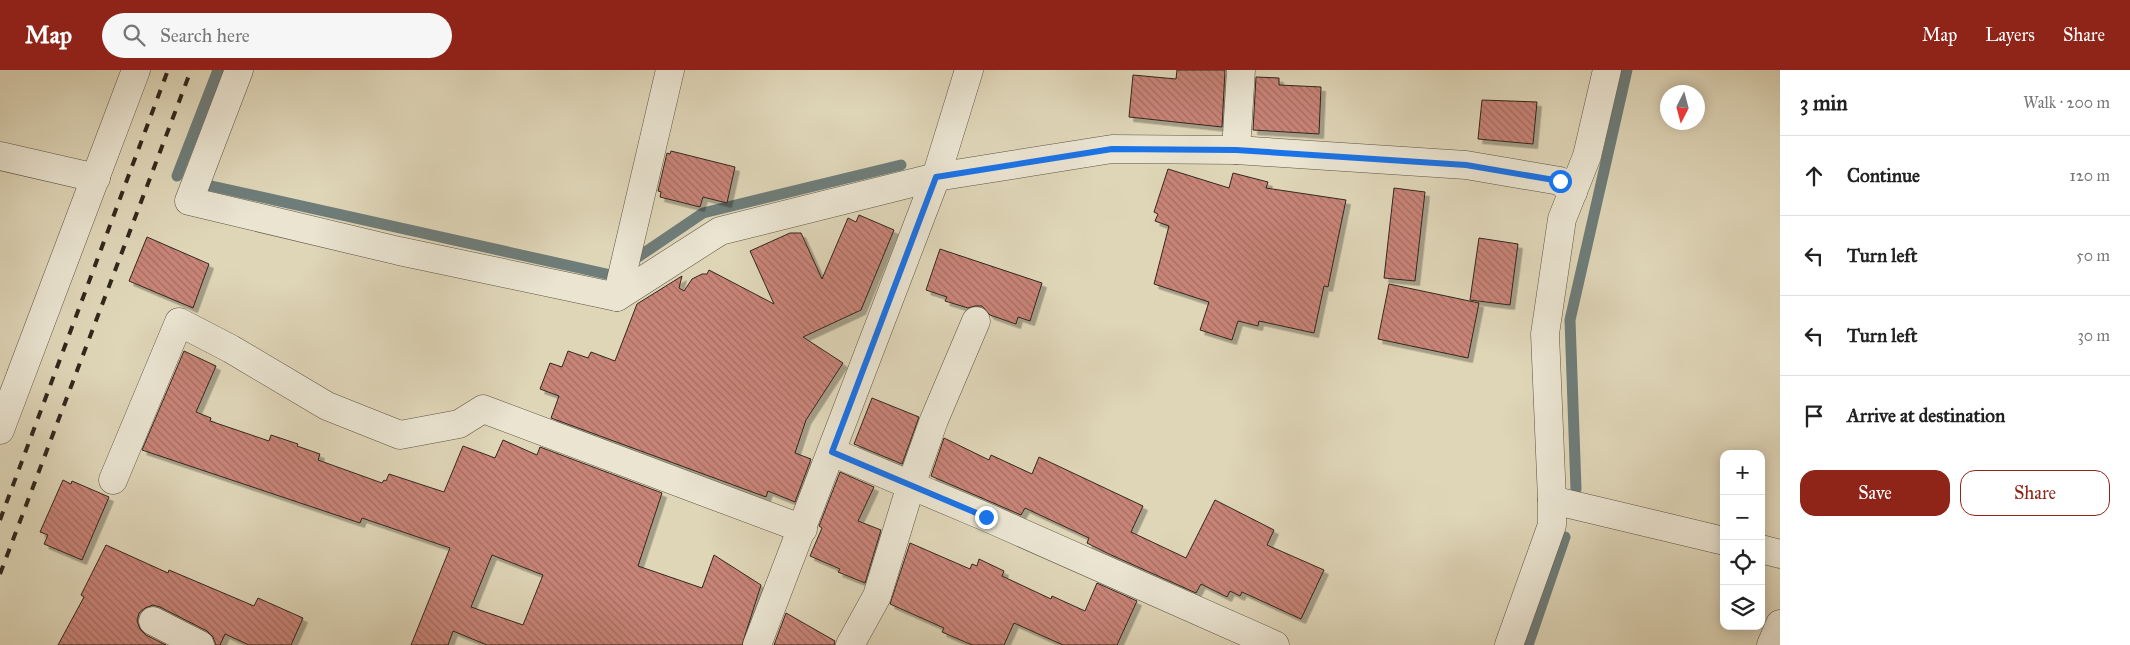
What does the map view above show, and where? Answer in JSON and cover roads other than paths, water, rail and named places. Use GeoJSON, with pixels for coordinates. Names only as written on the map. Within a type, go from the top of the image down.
{"type":"FeatureCollection","features":[{"type":"Feature","properties":{"kind":"street"},"geometry":{"type":"LineString","coordinates":[[0,430],[136,70]]}},
{"type":"Feature","properties":{"kind":"street"},"geometry":{"type":"LineString","coordinates":[[239,70],[190,201],[390,249],[617,297],[720,231],[936,177],[1112,149],[1236,150],[1466,165],[1560,181],[1573,192]]}},
{"type":"Feature","properties":{"kind":"street"},"geometry":{"type":"LineString","coordinates":[[617,297],[670,70]]}},
{"type":"Feature","properties":{"kind":"street"},"geometry":{"type":"LineString","coordinates":[[757,645],[803,529],[936,177],[968,70]]}},
{"type":"Feature","properties":{"kind":"street"},"geometry":{"type":"LineString","coordinates":[[1236,150],[1241,70]]}},
{"type":"Feature","properties":{"kind":"street"},"geometry":{"type":"LineString","coordinates":[[1509,645],[1552,525],[1545,334],[1562,219],[1587,156],[1607,70]]}},
{"type":"Feature","properties":{"kind":"street"},"geometry":{"type":"LineString","coordinates":[[0,156],[96,178]]}},
{"type":"Feature","properties":{"kind":"street"},"geometry":{"type":"LineString","coordinates":[[850,645],[877,596],[911,486],[934,420],[976,321]]}},
{"type":"Feature","properties":{"kind":"street"},"geometry":{"type":"LineString","coordinates":[[113,480],[179,322],[231,349],[327,406],[400,435],[459,424],[483,409],[803,529]]}},
{"type":"Feature","properties":{"kind":"street"},"geometry":{"type":"LineString","coordinates":[[832,452],[1275,645]]}},
{"type":"Feature","properties":{"kind":"street"},"geometry":{"type":"LineString","coordinates":[[1552,500],[1720,539]]}},
{"type":"Feature","properties":{"kind":"street"},"geometry":{"type":"LineString","coordinates":[[1765,550],[1780,554]]}},
{"type":"Feature","properties":{"kind":"street"},"geometry":{"type":"LineString","coordinates":[[153,621],[185,642]]}},
{"type":"Feature","properties":{"kind":"street"},"geometry":{"type":"LineString","coordinates":[[1771,645],[1780,624]]}},
{"type":"Feature","properties":{"kind":"waterway"},"geometry":{"type":"LineString","coordinates":[[177,176],[218,70]]}},
{"type":"Feature","properties":{"kind":"waterway"},"geometry":{"type":"LineString","coordinates":[[1576,489],[1570,320],[1627,70]]}},
{"type":"Feature","properties":{"kind":"waterway"},"geometry":{"type":"LineString","coordinates":[[638,257],[703,213],[901,165]]}},
{"type":"Feature","properties":{"kind":"waterway"},"geometry":{"type":"LineString","coordinates":[[207,185],[611,275]]}},
{"type":"Feature","properties":{"kind":"waterway"},"geometry":{"type":"LineString","coordinates":[[1528,645],[1565,537]]}},
{"type":"Feature","properties":{"kind":"railway"},"geometry":{"type":"LineString","coordinates":[[0,520],[168,70]]}},
{"type":"Feature","properties":{"kind":"railway"},"geometry":{"type":"LineString","coordinates":[[0,574],[191,70]]}}]}
